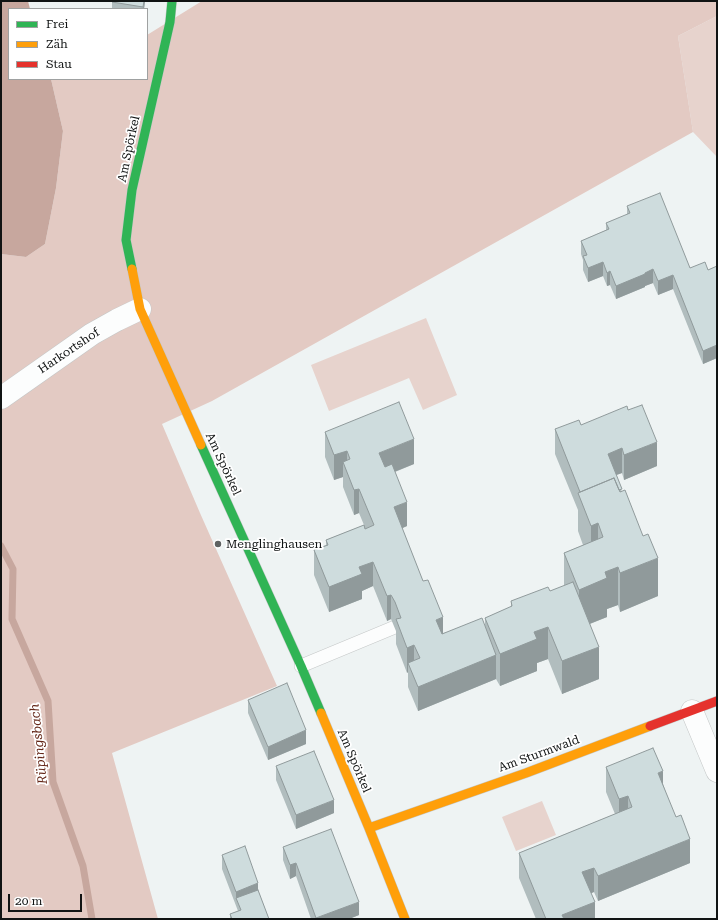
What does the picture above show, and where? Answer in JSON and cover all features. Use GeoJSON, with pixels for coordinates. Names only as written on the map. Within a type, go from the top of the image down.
{"type":"FeatureCollection","features":[{"type":"Feature","properties":{"kind":"street","name":"Am Spörkel"},"geometry":{"type":"LineString","coordinates":[[172,1],[170,22],[132,190],[126,240],[140,309],[301,666],[369,828],[405,919]]}},
{"type":"Feature","properties":{"kind":"street","name":"Harkortshof"},"geometry":{"type":"LineString","coordinates":[[1,398],[92,334],[140,309]]}},
{"type":"Feature","properties":{"kind":"street","name":"Am Sturmwald"},"geometry":{"type":"LineString","coordinates":[[369,828],[526,773],[717,701]]}},
{"type":"Feature","properties":{"kind":"street"},"geometry":{"type":"LineString","coordinates":[[692,711],[717,771]]}},
{"type":"Feature","properties":{"kind":"lane"},"geometry":{"type":"LineString","coordinates":[[301,666],[395,627]]}},
{"type":"Feature","properties":{"kind":"shaded area"},"geometry":{"type":"Polygon","coordinates":[[[1,1],[28,1],[30,8],[8,8],[8,80],[51,80],[63,131],[56,188],[45,244],[26,257],[1,254],[1,1]]]}},
{"type":"Feature","properties":{"kind":"shaded area"},"geometry":{"type":"Polygon","coordinates":[[[202,1],[717,1],[717,16],[678,36],[693,132],[212,401],[162,424],[277,686],[112,753],[158,919],[1,919],[1,254],[26,257],[45,244],[56,188],[63,131],[51,80],[148,80],[148,34],[202,1]]]}},
{"type":"Feature","properties":{"kind":"shaded area"},"geometry":{"type":"Polygon","coordinates":[[[717,16],[717,157],[693,132],[678,36],[717,16]]]}},
{"type":"Feature","properties":{"kind":"shaded area"},"geometry":{"type":"Polygon","coordinates":[[[426,318],[457,395],[423,410],[409,378],[329,411],[311,365],[426,318]]]}},
{"type":"Feature","properties":{"kind":"shaded area"},"geometry":{"type":"Polygon","coordinates":[[[542,801],[556,835],[516,851],[502,817],[542,801]]]}},
{"type":"Feature","properties":{"kind":"building"},"geometry":{"type":"Polygon","coordinates":[[[112,1],[144,1],[143,7],[112,1]]]}},
{"type":"Feature","properties":{"kind":"building"},"geometry":{"type":"Polygon","coordinates":[[[660,193],[690,268],[705,262],[708,270],[717,266],[717,345],[703,351],[673,275],[658,281],[653,269],[645,274],[616,286],[610,271],[607,273],[603,262],[588,268],[583,256],[587,255],[581,241],[609,229],[606,223],[630,213],[627,206],[660,193]]]}},
{"type":"Feature","properties":{"kind":"building"},"geometry":{"type":"Polygon","coordinates":[[[399,402],[414,439],[379,453],[385,467],[392,464],[407,502],[394,507],[423,581],[428,580],[443,617],[436,620],[442,634],[482,618],[496,655],[418,687],[408,663],[420,658],[414,645],[407,648],[396,619],[401,618],[395,602],[391,595],[387,596],[373,562],[359,567],[362,574],[329,587],[314,550],[328,545],[326,540],[364,525],[365,529],[374,525],[359,489],[354,490],[343,462],[350,459],[347,451],[334,455],[325,432],[399,402]]]}},
{"type":"Feature","properties":{"kind":"building"},"geometry":{"type":"Polygon","coordinates":[[[642,405],[657,442],[624,455],[622,448],[608,454],[622,489],[619,490],[614,478],[580,492],[555,429],[579,420],[581,425],[627,406],[628,410],[642,405]]]}},
{"type":"Feature","properties":{"kind":"building"},"geometry":{"type":"Polygon","coordinates":[[[614,478],[620,492],[625,490],[643,536],[648,534],[658,558],[620,573],[618,567],[605,572],[607,578],[579,590],[564,553],[603,537],[598,523],[591,526],[578,493],[614,478]]]}},
{"type":"Feature","properties":{"kind":"building"},"geometry":{"type":"Polygon","coordinates":[[[573,582],[599,647],[562,661],[548,627],[534,632],[537,639],[500,654],[485,618],[512,606],[511,601],[548,587],[550,591],[573,582]]]}},
{"type":"Feature","properties":{"kind":"building"},"geometry":{"type":"Polygon","coordinates":[[[287,683],[306,730],[268,747],[248,700],[287,683]]]}},
{"type":"Feature","properties":{"kind":"building"},"geometry":{"type":"Polygon","coordinates":[[[653,748],[663,771],[658,773],[676,817],[681,815],[690,839],[598,876],[594,868],[582,872],[595,902],[562,915],[564,919],[546,919],[519,853],[632,807],[628,796],[619,799],[606,767],[653,748]]]}},
{"type":"Feature","properties":{"kind":"building"},"geometry":{"type":"Polygon","coordinates":[[[314,751],[334,800],[296,815],[276,766],[314,751]]]}},
{"type":"Feature","properties":{"kind":"building"},"geometry":{"type":"Polygon","coordinates":[[[331,829],[359,902],[316,918],[296,863],[290,865],[283,847],[331,829]]]}},
{"type":"Feature","properties":{"kind":"building"},"geometry":{"type":"Polygon","coordinates":[[[245,846],[258,883],[236,892],[222,855],[245,846]]]}},
{"type":"Feature","properties":{"kind":"building"},"geometry":{"type":"Polygon","coordinates":[[[258,890],[269,919],[232,919],[230,914],[241,910],[236,898],[258,890]]]}},
{"type":"Feature","properties":{"kind":"waterway","name":"Rüpingsbach"},"geometry":{"type":"LineString","coordinates":[[1,546],[13,569],[12,619],[48,701],[53,782],[83,866],[92,919]]}},
{"type":"Feature","properties":{"kind":"traffic: fast"},"geometry":{"type":"LineString","coordinates":[[132,269],[126,240],[132,190],[170,22],[172,1]]}},
{"type":"Feature","properties":{"kind":"traffic: fast"},"geometry":{"type":"LineString","coordinates":[[201,445],[321,713]]}},
{"type":"Feature","properties":{"kind":"traffic: slow"},"geometry":{"type":"LineString","coordinates":[[132,269],[140,309],[201,445]]}},
{"type":"Feature","properties":{"kind":"traffic: slow"},"geometry":{"type":"LineString","coordinates":[[321,713],[405,919]]}},
{"type":"Feature","properties":{"kind":"traffic: slow"},"geometry":{"type":"LineString","coordinates":[[369,828],[526,773],[650,726]]}},
{"type":"Feature","properties":{"kind":"traffic: jam"},"geometry":{"type":"LineString","coordinates":[[650,726],[717,701]]}},
{"type":"Feature","properties":{"kind":"place","name":"Menglinghausen"},"geometry":{"type":"Point","coordinates":[218,544]}}]}
